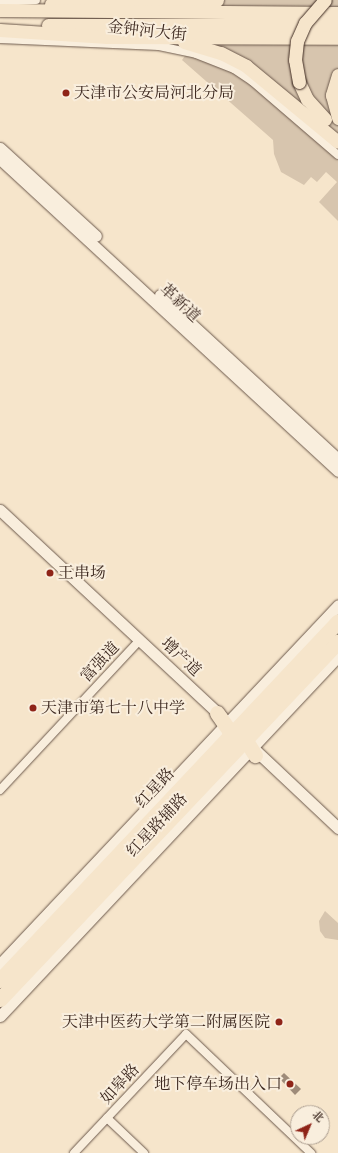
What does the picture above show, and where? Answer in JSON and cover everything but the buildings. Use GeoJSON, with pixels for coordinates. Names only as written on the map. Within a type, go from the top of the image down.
{"type":"FeatureCollection","features":[{"type":"Feature","properties":{"kind":"highway"},"geometry":{"type":"LineString","coordinates":[[253,719],[338,621]]}},
{"type":"Feature","properties":{"kind":"highway"},"geometry":{"type":"LineString","coordinates":[[238,738],[244,724],[253,719],[338,641]]}},
{"type":"Feature","properties":{"kind":"highway","name":"红星路"},"geometry":{"type":"LineString","coordinates":[[0,980],[238,738]]}},
{"type":"Feature","properties":{"kind":"highway","name":"红星路"},"geometry":{"type":"LineString","coordinates":[[0,999],[238,738]]}},
{"type":"Feature","properties":{"kind":"main road"},"geometry":{"type":"LineString","coordinates":[[0,30],[69,19],[217,0]]}},
{"type":"Feature","properties":{"kind":"main road"},"geometry":{"type":"LineString","coordinates":[[325,0],[302,29],[295,50],[296,69],[307,99],[338,133]]}},
{"type":"Feature","properties":{"kind":"main road"},"geometry":{"type":"LineString","coordinates":[[0,7],[69,19],[143,37],[186,42],[233,58],[269,82],[338,142]]}},
{"type":"Feature","properties":{"kind":"main road","name":"金钟河大街"},"geometry":{"type":"LineString","coordinates":[[0,10],[69,19],[338,25]]}},
{"type":"Feature","properties":{"kind":"main road","name":"金钟河大街"},"geometry":{"type":"LineString","coordinates":[[0,26],[69,19],[338,13]]}},
{"type":"Feature","properties":{"kind":"main road"},"geometry":{"type":"LineString","coordinates":[[0,34],[45,41]]}},
{"type":"Feature","properties":{"kind":"main road"},"geometry":{"type":"LineString","coordinates":[[143,37],[338,38]]}},
{"type":"Feature","properties":{"kind":"main road"},"geometry":{"type":"LineString","coordinates":[[338,75],[332,95],[338,118]]}},
{"type":"Feature","properties":{"kind":"street"},"geometry":{"type":"LineString","coordinates":[[0,2],[36,0]]}},
{"type":"Feature","properties":{"kind":"street","name":"金钟河大街"},"geometry":{"type":"LineString","coordinates":[[0,40],[159,46],[196,54],[234,69],[252,81],[313,131],[338,155]]}},
{"type":"Feature","properties":{"kind":"street","name":"革新道"},"geometry":{"type":"LineString","coordinates":[[0,148],[338,459]]}},
{"type":"Feature","properties":{"kind":"street","name":"革新道"},"geometry":{"type":"LineString","coordinates":[[0,159],[338,471]]}},
{"type":"Feature","properties":{"kind":"street","name":"增产道"},"geometry":{"type":"LineString","coordinates":[[0,510],[338,834]]}},
{"type":"Feature","properties":{"kind":"street","name":"增产道"},"geometry":{"type":"LineString","coordinates":[[0,516],[138,642]]}},
{"type":"Feature","properties":{"kind":"street","name":"红星路辅路"},"geometry":{"type":"LineString","coordinates":[[0,1016],[238,738],[338,605]]}},
{"type":"Feature","properties":{"kind":"street","name":"富强道"},"geometry":{"type":"LineString","coordinates":[[0,790],[138,642]]}},
{"type":"Feature","properties":{"kind":"street","name":"红星路辅路"},"geometry":{"type":"LineString","coordinates":[[0,964],[238,738],[338,656]]}},
{"type":"Feature","properties":{"kind":"street","name":"增产道"},"geometry":{"type":"LineString","coordinates":[[238,738],[338,828]]}},
{"type":"Feature","properties":{"kind":"street","name":"如皋路"},"geometry":{"type":"LineString","coordinates":[[74,1153],[186,1034],[311,1153]]}},
{"type":"Feature","properties":{"kind":"street"},"geometry":{"type":"LineString","coordinates":[[107,1118],[144,1153]]}},
{"type":"Feature","properties":{"kind":"shaded area"},"geometry":{"type":"Polygon","coordinates":[[[183,0],[338,0],[338,221],[319,202],[337,182],[326,172],[317,182],[311,177],[304,185],[281,172],[274,154],[273,140],[182,60],[196,41],[183,0]]]}},
{"type":"Feature","properties":{"kind":"shaded area"},"geometry":{"type":"Polygon","coordinates":[[[325,911],[338,923],[338,940],[325,938],[320,931],[319,921],[325,911]]]}},
{"type":"Feature","properties":{"kind":"place","name":"天津市公安局河北分局"},"geometry":{"type":"Point","coordinates":[66,93]}},
{"type":"Feature","properties":{"kind":"place","name":"王串场"},"geometry":{"type":"Point","coordinates":[50,573]}},
{"type":"Feature","properties":{"kind":"place","name":"天津市第七十八中学"},"geometry":{"type":"Point","coordinates":[33,708]}},
{"type":"Feature","properties":{"kind":"place","name":"天津中医药大学第二附属医院"},"geometry":{"type":"Point","coordinates":[279,1022]}},
{"type":"Feature","properties":{"kind":"place","name":"地下停车场出入口"},"geometry":{"type":"Point","coordinates":[290,1084]}}]}
